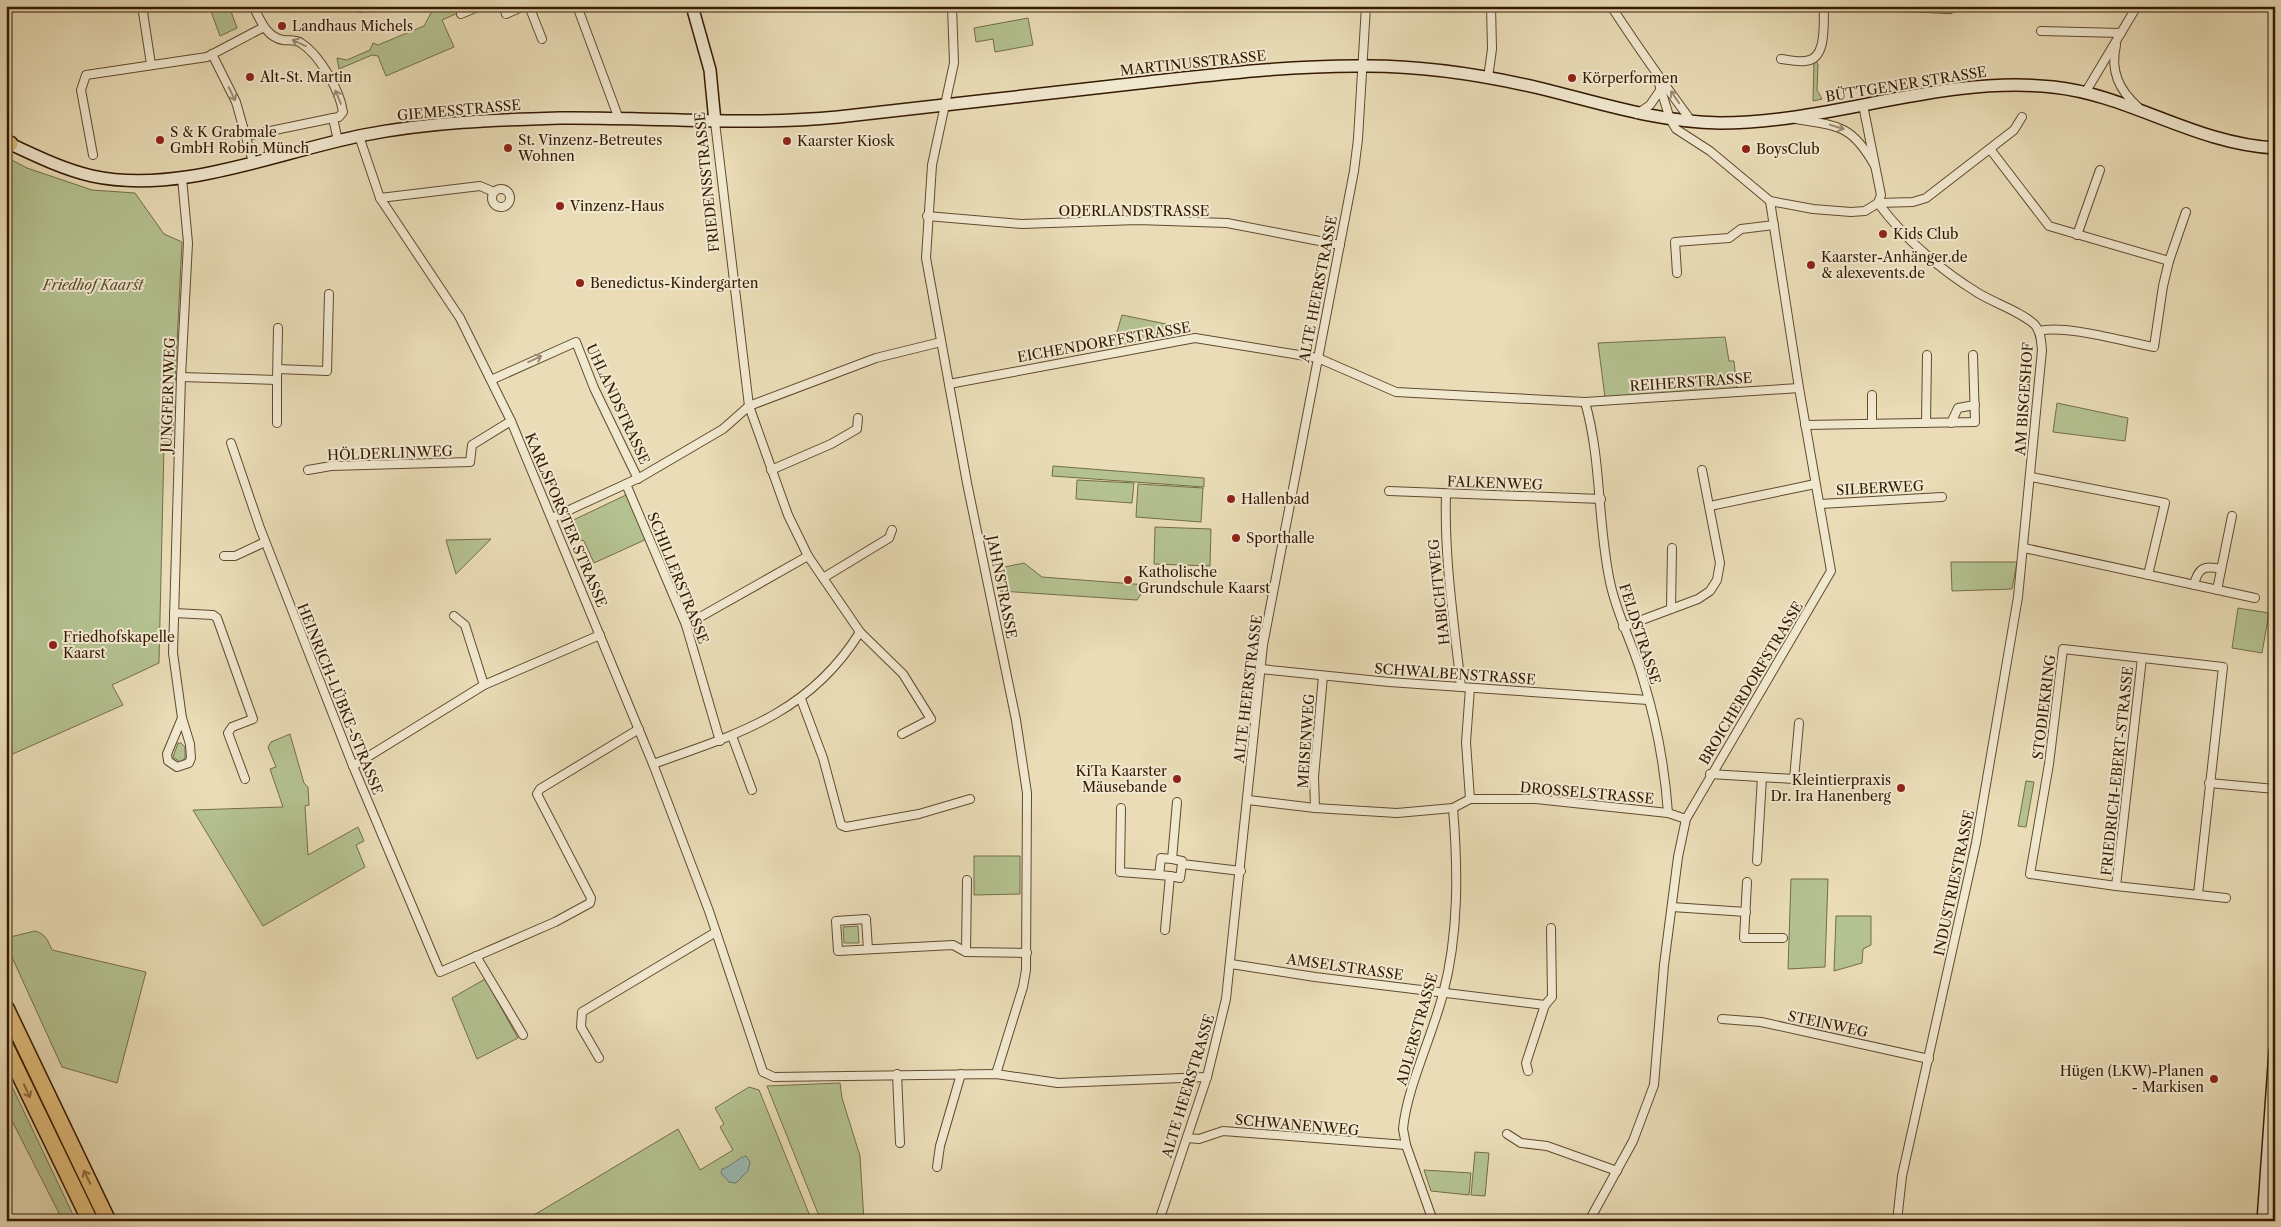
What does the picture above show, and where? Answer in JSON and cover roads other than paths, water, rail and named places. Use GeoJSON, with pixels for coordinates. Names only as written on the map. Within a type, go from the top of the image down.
{"type":"FeatureCollection","features":[{"type":"Feature","properties":{"kind":"highway"},"geometry":{"type":"LineString","coordinates":[[6,1008],[108,1221]]}},
{"type":"Feature","properties":{"kind":"highway"},"geometry":{"type":"LineString","coordinates":[[6,1046],[90,1221]]}},
{"type":"Feature","properties":{"kind":"main road","name":"FRIEDENSSTRASSE"},"geometry":{"type":"LineString","coordinates":[[695,7],[710,70],[715,122]]}},
{"type":"Feature","properties":{"kind":"main road","name":"MARTINUSSTRASSE"},"geometry":{"type":"LineString","coordinates":[[715,122],[836,117],[1224,73],[1362,65],[1409,67],[1488,78],[1537,88],[1636,114],[1670,119]]}},
{"type":"Feature","properties":{"kind":"main road","name":"BÜTTGENER STRASSE"},"geometry":{"type":"LineString","coordinates":[[1670,119],[1723,123],[1789,118],[1955,89],[1997,85],[2053,87],[2085,93],[2214,138],[2254,147],[2275,148]]}},
{"type":"Feature","properties":{"kind":"main road","name":"GIEMESSTRASSE"},"geometry":{"type":"LineString","coordinates":[[8,143],[44,159],[92,176],[137,180],[182,178],[359,136],[443,123],[484,120],[619,119],[715,122]]}},
{"type":"Feature","properties":{"kind":"main road"},"geometry":{"type":"LineString","coordinates":[[2263,1221],[2275,1051]]}},
{"type":"Feature","properties":{"kind":"street"},"geometry":{"type":"LineString","coordinates":[[6,10],[10,6]]}},
{"type":"Feature","properties":{"kind":"street"},"geometry":{"type":"LineString","coordinates":[[142,6],[151,64]]}},
{"type":"Feature","properties":{"kind":"street"},"geometry":{"type":"LineString","coordinates":[[246,136],[342,115],[342,109],[326,71],[300,42],[276,38],[264,27],[253,6]]}},
{"type":"Feature","properties":{"kind":"street"},"geometry":{"type":"LineString","coordinates":[[460,14],[480,6]]}},
{"type":"Feature","properties":{"kind":"street"},"geometry":{"type":"LineString","coordinates":[[503,6],[506,14],[524,6]]}},
{"type":"Feature","properties":{"kind":"street"},"geometry":{"type":"LineString","coordinates":[[529,6],[542,39]]}},
{"type":"Feature","properties":{"kind":"street"},"geometry":{"type":"LineString","coordinates":[[577,6],[619,119]]}},
{"type":"Feature","properties":{"kind":"street","name":"JAHNSTRASSE"},"geometry":{"type":"LineString","coordinates":[[952,6],[954,63],[932,165],[927,216],[927,266],[1016,720],[1027,793],[1027,953],[1023,988],[996,1074]]}},
{"type":"Feature","properties":{"kind":"street","name":"ALTE HEERSTRASSE"},"geometry":{"type":"LineString","coordinates":[[1159,1221],[1206,1077],[1220,1027],[1231,964],[1261,669],[1270,610],[1356,154],[1366,6]]}},
{"type":"Feature","properties":{"kind":"street"},"geometry":{"type":"LineString","coordinates":[[1488,78],[1492,50],[1491,6]]}},
{"type":"Feature","properties":{"kind":"street"},"geometry":{"type":"LineString","coordinates":[[1611,6],[1656,74],[1667,85],[1692,122]]}},
{"type":"Feature","properties":{"kind":"street"},"geometry":{"type":"LineString","coordinates":[[1781,59],[1806,61],[1819,53],[1822,46],[1824,6]]}},
{"type":"Feature","properties":{"kind":"street"},"geometry":{"type":"LineString","coordinates":[[1876,6],[1950,9]]}},
{"type":"Feature","properties":{"kind":"street"},"geometry":{"type":"LineString","coordinates":[[2085,93],[2137,6]]}},
{"type":"Feature","properties":{"kind":"street"},"geometry":{"type":"LineString","coordinates":[[93,155],[81,90],[86,75],[199,58],[212,54],[264,27]]}},
{"type":"Feature","properties":{"kind":"street"},"geometry":{"type":"LineString","coordinates":[[2041,32],[2119,37]]}},
{"type":"Feature","properties":{"kind":"street","name":"BÜTTGENER STRASSE"},"geometry":{"type":"LineString","coordinates":[[2119,37],[2113,65],[2120,87],[2144,113]]}},
{"type":"Feature","properties":{"kind":"street"},"geometry":{"type":"LineString","coordinates":[[212,54],[236,102],[253,162]]}},
{"type":"Feature","properties":{"kind":"street"},"geometry":{"type":"LineString","coordinates":[[1656,74],[1670,119],[1676,129],[1710,151],[1770,201],[1813,209],[1851,212],[1865,211],[1878,203],[1913,202],[1926,198],[2014,130],[2022,117]]}},
{"type":"Feature","properties":{"kind":"street"},"geometry":{"type":"LineString","coordinates":[[1636,114],[1650,105],[1661,89]]}},
{"type":"Feature","properties":{"kind":"street"},"geometry":{"type":"LineString","coordinates":[[1863,105],[1881,195],[1878,203]]}},
{"type":"Feature","properties":{"kind":"street"},"geometry":{"type":"LineString","coordinates":[[333,118],[338,141]]}},
{"type":"Feature","properties":{"kind":"street","name":"BÜTTGENER STRASSE"},"geometry":{"type":"LineString","coordinates":[[1789,118],[1836,126],[1846,130],[1860,141],[1875,166]]}},
{"type":"Feature","properties":{"kind":"street","name":"FRIEDENSSTRASSE"},"geometry":{"type":"LineString","coordinates":[[715,122],[749,406],[788,515],[808,556],[860,632],[903,674],[931,719],[902,734]]}},
{"type":"Feature","properties":{"kind":"street","name":"KARLSFORSTER STRASSE"},"geometry":{"type":"LineString","coordinates":[[359,136],[380,198],[453,306],[511,422],[653,764],[716,932],[763,1072],[774,1077],[897,1074]]}},
{"type":"Feature","properties":{"kind":"street"},"geometry":{"type":"LineString","coordinates":[[1990,150],[2044,221],[2056,228],[2077,235],[2169,261]]}},
{"type":"Feature","properties":{"kind":"street"},"geometry":{"type":"LineString","coordinates":[[2077,235],[2100,170]]}},
{"type":"Feature","properties":{"kind":"street","name":"JUNGFERNWEG"},"geometry":{"type":"LineString","coordinates":[[182,178],[188,243],[181,377],[173,653],[182,718],[190,744],[191,758],[189,763],[177,767],[168,761],[167,754],[182,718]]}},
{"type":"Feature","properties":{"kind":"street"},"geometry":{"type":"LineString","coordinates":[[380,198],[480,186],[494,192]]}},
{"type":"Feature","properties":{"kind":"street","name":"BROICHERDORFSTRASSE"},"geometry":{"type":"LineString","coordinates":[[1589,1221],[1633,1141],[1654,1085],[1664,965],[1678,856],[1686,819],[1710,774],[1830,575],[1831,566],[1805,425],[1770,201]]}},
{"type":"Feature","properties":{"kind":"street","name":"AM BISGESHOF"},"geometry":{"type":"LineString","coordinates":[[1878,203],[1901,233],[1941,266],[1977,292],[2031,321],[2039,331],[2042,350],[2024,548]]}},
{"type":"Feature","properties":{"kind":"street"},"geometry":{"type":"LineString","coordinates":[[2039,331],[2050,328],[2058,329],[2154,347],[2163,286],[2169,261],[2186,212]]}},
{"type":"Feature","properties":{"kind":"street","name":"ODERLANDSTRASSE"},"geometry":{"type":"LineString","coordinates":[[927,216],[1022,224],[1137,220],[1227,223],[1340,245]]}},
{"type":"Feature","properties":{"kind":"street"},"geometry":{"type":"LineString","coordinates":[[1678,273],[1675,242],[1729,238],[1741,229],[1774,225]]}},
{"type":"Feature","properties":{"kind":"street"},"geometry":{"type":"LineString","coordinates":[[278,369],[327,371],[329,294]]}},
{"type":"Feature","properties":{"kind":"street"},"geometry":{"type":"LineString","coordinates":[[278,328],[278,423]]}},
{"type":"Feature","properties":{"kind":"street","name":"EICHENDORFFSTRASSE"},"geometry":{"type":"LineString","coordinates":[[949,384],[1184,338],[1205,338],[1318,358],[1396,392],[1585,402]]}},
{"type":"Feature","properties":{"kind":"street","name":"UHLANDSTRASSE"},"geometry":{"type":"LineString","coordinates":[[491,380],[576,342],[594,388],[638,479]]}},
{"type":"Feature","properties":{"kind":"street"},"geometry":{"type":"LineString","coordinates":[[552,518],[638,479],[714,435],[749,406],[876,358],[941,342]]}},
{"type":"Feature","properties":{"kind":"street"},"geometry":{"type":"LineString","coordinates":[[1926,423],[1927,355]]}},
{"type":"Feature","properties":{"kind":"street"},"geometry":{"type":"LineString","coordinates":[[1805,425],[1975,422],[1973,355]]}},
{"type":"Feature","properties":{"kind":"street"},"geometry":{"type":"LineString","coordinates":[[181,377],[277,380]]}},
{"type":"Feature","properties":{"kind":"street","name":"REIHERSTRASSE"},"geometry":{"type":"LineString","coordinates":[[1585,402],[1799,388]]}},
{"type":"Feature","properties":{"kind":"street"},"geometry":{"type":"LineString","coordinates":[[1872,395],[1872,424]]}},
{"type":"Feature","properties":{"kind":"street","name":"FELDSTRASSE"},"geometry":{"type":"LineString","coordinates":[[1585,402],[1595,444],[1608,572],[1623,627],[1641,672],[1648,700],[1666,788],[1668,813]]}},
{"type":"Feature","properties":{"kind":"street"},"geometry":{"type":"LineString","coordinates":[[1951,422],[1958,408],[1975,405]]}},
{"type":"Feature","properties":{"kind":"street"},"geometry":{"type":"LineString","coordinates":[[772,470],[857,429],[858,418]]}},
{"type":"Feature","properties":{"kind":"street","name":"HÖLDERLINWEG"},"geometry":{"type":"LineString","coordinates":[[308,470],[331,466],[470,462],[472,445],[511,422]]}},
{"type":"Feature","properties":{"kind":"street","name":"HEINRICH-LÜBKE-STRASSE"},"geometry":{"type":"LineString","coordinates":[[231,443],[236,463],[265,542],[353,766],[440,972],[476,956]]}},
{"type":"Feature","properties":{"kind":"street"},"geometry":{"type":"LineString","coordinates":[[1623,627],[1671,610],[1707,594],[1719,575],[1720,563],[1702,470]]}},
{"type":"Feature","properties":{"kind":"street"},"geometry":{"type":"LineString","coordinates":[[2031,477],[2165,503],[2148,575]]}},
{"type":"Feature","properties":{"kind":"street","name":"SCHILLERSTRASSE"},"geometry":{"type":"LineString","coordinates":[[626,484],[686,625],[720,741]]}},
{"type":"Feature","properties":{"kind":"street"},"geometry":{"type":"LineString","coordinates":[[1710,506],[1816,484]]}},
{"type":"Feature","properties":{"kind":"street","name":"FALKENWEG"},"geometry":{"type":"LineString","coordinates":[[1389,491],[1601,499]]}},
{"type":"Feature","properties":{"kind":"street","name":"HABICHTWEG"},"geometry":{"type":"LineString","coordinates":[[1446,494],[1445,522],[1448,566],[1461,687]]}},
{"type":"Feature","properties":{"kind":"street","name":"SILBERWEG"},"geometry":{"type":"LineString","coordinates":[[1820,504],[1942,497]]}},
{"type":"Feature","properties":{"kind":"street"},"geometry":{"type":"LineString","coordinates":[[2217,590],[2232,516]]}},
{"type":"Feature","properties":{"kind":"street"},"geometry":{"type":"LineString","coordinates":[[823,578],[889,538],[892,530]]}},
{"type":"Feature","properties":{"kind":"street"},"geometry":{"type":"LineString","coordinates":[[224,556],[235,556],[265,542]]}},
{"type":"Feature","properties":{"kind":"street"},"geometry":{"type":"LineString","coordinates":[[1671,610],[1672,548]]}},
{"type":"Feature","properties":{"kind":"street"},"geometry":{"type":"LineString","coordinates":[[2024,548],[2255,598]]}},
{"type":"Feature","properties":{"kind":"street","name":"INDUSTRIESTRASSE"},"geometry":{"type":"LineString","coordinates":[[1897,1221],[1902,1176],[1976,843],[2024,548]]}},
{"type":"Feature","properties":{"kind":"street"},"geometry":{"type":"LineString","coordinates":[[686,625],[808,556]]}},
{"type":"Feature","properties":{"kind":"street"},"geometry":{"type":"LineString","coordinates":[[2194,585],[2196,575],[2201,569],[2209,566],[2221,569]]}},
{"type":"Feature","properties":{"kind":"street"},"geometry":{"type":"LineString","coordinates":[[174,613],[213,615],[217,618],[253,719],[232,727],[228,733],[244,779]]}},
{"type":"Feature","properties":{"kind":"street"},"geometry":{"type":"LineString","coordinates":[[454,616],[465,625],[484,685]]}},
{"type":"Feature","properties":{"kind":"street"},"geometry":{"type":"LineString","coordinates":[[653,764],[732,736],[801,699],[846,653],[860,632]]}},
{"type":"Feature","properties":{"kind":"street"},"geometry":{"type":"LineString","coordinates":[[353,766],[484,685],[600,635]]}},
{"type":"Feature","properties":{"kind":"street","name":"STODIEKRING"},"geometry":{"type":"LineString","coordinates":[[2198,894],[2223,667],[2063,649],[2049,764],[2030,874],[2226,898]]}},
{"type":"Feature","properties":{"kind":"street","name":"FRIEDRICH-EBERT-STRASSE"},"geometry":{"type":"LineString","coordinates":[[2116,886],[2142,658]]}},
{"type":"Feature","properties":{"kind":"street","name":"SCHWALBENSTRASSE"},"geometry":{"type":"LineString","coordinates":[[1261,669],[1470,688],[1648,700]]}},
{"type":"Feature","properties":{"kind":"street","name":"MEISENWEG"},"geometry":{"type":"LineString","coordinates":[[1314,808],[1314,778],[1323,676]]}},
{"type":"Feature","properties":{"kind":"street"},"geometry":{"type":"LineString","coordinates":[[1470,688],[1466,742],[1470,799]]}},
{"type":"Feature","properties":{"kind":"street"},"geometry":{"type":"LineString","coordinates":[[801,699],[823,758],[841,825],[846,827],[920,814],[970,799]]}},
{"type":"Feature","properties":{"kind":"street"},"geometry":{"type":"LineString","coordinates":[[1710,774],[1794,779],[1799,722]]}},
{"type":"Feature","properties":{"kind":"street"},"geometry":{"type":"LineString","coordinates":[[523,1035],[476,956],[590,903],[591,898],[537,794],[540,789],[639,729]]}},
{"type":"Feature","properties":{"kind":"street"},"geometry":{"type":"LineString","coordinates":[[732,736],[752,790]]}},
{"type":"Feature","properties":{"kind":"street"},"geometry":{"type":"LineString","coordinates":[[1757,861],[1762,777]]}},
{"type":"Feature","properties":{"kind":"street"},"geometry":{"type":"LineString","coordinates":[[2209,782],[2275,789]]}},
{"type":"Feature","properties":{"kind":"street","name":"DROSSELSTRASSE"},"geometry":{"type":"LineString","coordinates":[[1248,800],[1314,808],[1397,813],[1453,808],[1470,799],[1536,799],[1668,813],[1686,819]]}},
{"type":"Feature","properties":{"kind":"street"},"geometry":{"type":"LineString","coordinates":[[1172,859],[1177,802]]}},
{"type":"Feature","properties":{"kind":"street"},"geometry":{"type":"LineString","coordinates":[[1121,808],[1120,872],[1180,878],[1182,860],[1161,858],[1159,875]]}},
{"type":"Feature","properties":{"kind":"street","name":"ADLERSTRASSE"},"geometry":{"type":"LineString","coordinates":[[1433,1221],[1402,1129],[1444,993],[1455,923],[1456,849],[1453,808]]}},
{"type":"Feature","properties":{"kind":"street"},"geometry":{"type":"LineString","coordinates":[[1182,864],[1241,871]]}},
{"type":"Feature","properties":{"kind":"street"},"geometry":{"type":"LineString","coordinates":[[1165,930],[1170,876]]}},
{"type":"Feature","properties":{"kind":"street"},"geometry":{"type":"LineString","coordinates":[[966,952],[967,880]]}},
{"type":"Feature","properties":{"kind":"street"},"geometry":{"type":"LineString","coordinates":[[1748,882],[1744,938],[1783,938]]}},
{"type":"Feature","properties":{"kind":"street"},"geometry":{"type":"LineString","coordinates":[[1672,907],[1746,912]]}},
{"type":"Feature","properties":{"kind":"street"},"geometry":{"type":"LineString","coordinates":[[868,948],[866,919],[836,921],[838,950],[953,945],[966,952],[1027,953]]}},
{"type":"Feature","properties":{"kind":"street"},"geometry":{"type":"LineString","coordinates":[[1528,1071],[1526,1063],[1545,1005],[1552,998],[1551,928]]}},
{"type":"Feature","properties":{"kind":"street"},"geometry":{"type":"LineString","coordinates":[[599,1058],[581,1027],[582,1012],[716,932]]}},
{"type":"Feature","properties":{"kind":"street","name":"AMSELSTRASSE"},"geometry":{"type":"LineString","coordinates":[[1231,964],[1545,1005]]}},
{"type":"Feature","properties":{"kind":"street","name":"STEINWEG"},"geometry":{"type":"LineString","coordinates":[[1722,1019],[1761,1022],[1928,1058]]}},
{"type":"Feature","properties":{"kind":"street"},"geometry":{"type":"LineString","coordinates":[[900,1143],[897,1074],[996,1074],[1058,1083],[1206,1077]]}},
{"type":"Feature","properties":{"kind":"street"},"geometry":{"type":"LineString","coordinates":[[937,1167],[940,1146],[961,1080],[961,1074]]}},
{"type":"Feature","properties":{"kind":"street","name":"SCHWANENWEG"},"geometry":{"type":"LineString","coordinates":[[1187,1138],[1198,1139],[1223,1131],[1406,1145]]}},
{"type":"Feature","properties":{"kind":"street"},"geometry":{"type":"LineString","coordinates":[[1507,1134],[1521,1143],[1547,1146],[1617,1171]]}},
{"type":"Feature","properties":{"kind":"water"},"geometry":{"type":"Polygon","coordinates":[[[746,1156],[750,1162],[748,1171],[736,1183],[729,1182],[721,1173],[722,1169],[746,1156]]]}},
{"type":"Feature","properties":{"kind":"place","name":"Landhaus Michels"},"geometry":{"type":"Point","coordinates":[282,26]}},
{"type":"Feature","properties":{"kind":"place","name":"Alt-St. Martin"},"geometry":{"type":"Point","coordinates":[250,77]}},
{"type":"Feature","properties":{"kind":"place","name":"Körperformen"},"geometry":{"type":"Point","coordinates":[1572,78]}},
{"type":"Feature","properties":{"kind":"place","name":"S & K Grabmale GmbH Robin Münch"},"geometry":{"type":"Point","coordinates":[160,140]}},
{"type":"Feature","properties":{"kind":"place","name":"Kaarster Kiosk"},"geometry":{"type":"Point","coordinates":[787,141]}},
{"type":"Feature","properties":{"kind":"place","name":"St. Vinzenz-Betreutes Wohnen"},"geometry":{"type":"Point","coordinates":[508,148]}},
{"type":"Feature","properties":{"kind":"place","name":"BoysClub"},"geometry":{"type":"Point","coordinates":[1746,149]}},
{"type":"Feature","properties":{"kind":"place","name":"Vinzenz-Haus"},"geometry":{"type":"Point","coordinates":[560,206]}},
{"type":"Feature","properties":{"kind":"place","name":"Kids Club"},"geometry":{"type":"Point","coordinates":[1883,234]}},
{"type":"Feature","properties":{"kind":"place","name":"Kaarster-Anhänger.de & alexevents.de"},"geometry":{"type":"Point","coordinates":[1811,265]}},
{"type":"Feature","properties":{"kind":"place","name":"Benedictus-Kindergarten"},"geometry":{"type":"Point","coordinates":[580,283]}},
{"type":"Feature","properties":{"kind":"place","name":"Hallenbad"},"geometry":{"type":"Point","coordinates":[1231,499]}},
{"type":"Feature","properties":{"kind":"place","name":"Sporthalle"},"geometry":{"type":"Point","coordinates":[1236,538]}},
{"type":"Feature","properties":{"kind":"place","name":"Katholische Grundschule Kaarst"},"geometry":{"type":"Point","coordinates":[1128,580]}},
{"type":"Feature","properties":{"kind":"place","name":"Friedhofskapelle Kaarst"},"geometry":{"type":"Point","coordinates":[53,645]}},
{"type":"Feature","properties":{"kind":"place","name":"KiTa Kaarster Mäusebande"},"geometry":{"type":"Point","coordinates":[1177,779]}},
{"type":"Feature","properties":{"kind":"place","name":"Kleintierpraxis Dr. Ira Hanenberg"},"geometry":{"type":"Point","coordinates":[1901,788]}},
{"type":"Feature","properties":{"kind":"place","name":"Hügen (LKW)-Planen - Markisen"},"geometry":{"type":"Point","coordinates":[2214,1079]}},
{"type":"Feature","properties":{"kind":"park label","name":"Friedhof Kaarst"},"geometry":{"type":"Point","coordinates":[93,285]}}]}
